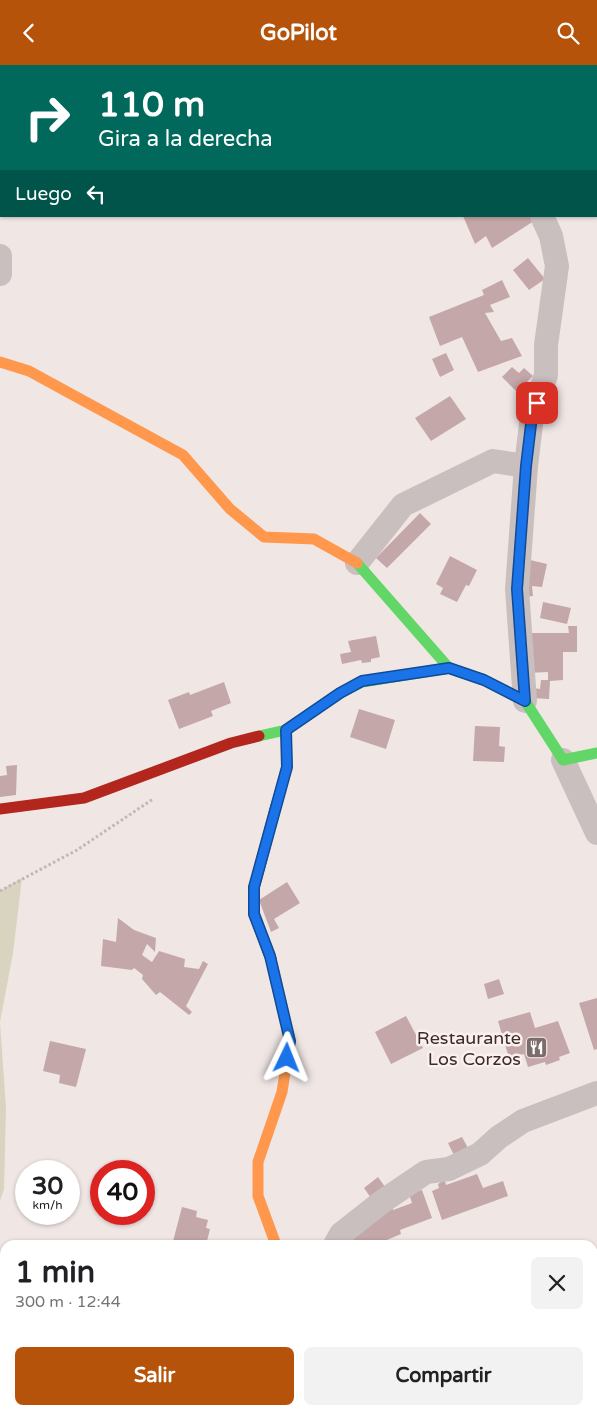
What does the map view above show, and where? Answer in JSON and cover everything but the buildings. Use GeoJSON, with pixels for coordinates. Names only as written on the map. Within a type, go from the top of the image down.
{"type":"FeatureCollection","features":[{"type":"Feature","properties":{"kind":"street"},"geometry":{"type":"LineString","coordinates":[[542,217],[551,236],[557,266],[546,345],[546,375],[532,416],[526,466],[517,589],[525,701],[563,760],[597,833]]}},
{"type":"Feature","properties":{"kind":"street"},"geometry":{"type":"LineString","coordinates":[[0,256],[0,274]]}},
{"type":"Feature","properties":{"kind":"street"},"geometry":{"type":"LineString","coordinates":[[0,362],[28,371],[183,455],[230,509],[264,537],[314,539],[358,563],[449,668]]}},
{"type":"Feature","properties":{"kind":"street"},"geometry":{"type":"LineString","coordinates":[[358,563],[403,505],[493,461],[526,466]]}},
{"type":"Feature","properties":{"kind":"street"},"geometry":{"type":"LineString","coordinates":[[0,809],[84,798],[231,743],[286,730],[340,693],[362,681],[449,668],[484,680],[525,701]]}},
{"type":"Feature","properties":{"kind":"street"},"geometry":{"type":"LineString","coordinates":[[274,1240],[258,1196],[258,1162],[282,1092],[290,1041],[270,956],[254,914],[254,887],[287,767],[286,730]]}},
{"type":"Feature","properties":{"kind":"street"},"geometry":{"type":"LineString","coordinates":[[563,760],[597,753]]}},
{"type":"Feature","properties":{"kind":"street"},"geometry":{"type":"LineString","coordinates":[[338,1240],[341,1234],[376,1206],[426,1172],[449,1169],[480,1154],[499,1137],[523,1121],[597,1093]]}},
{"type":"Feature","properties":{"kind":"path"},"geometry":{"type":"LineString","coordinates":[[0,891],[77,850],[159,795]]}},
{"type":"Feature","properties":{"kind":"shaded area"},"geometry":{"type":"Polygon","coordinates":[[[22,878],[13,953],[0,1022],[0,891],[22,878]]]}},
{"type":"Feature","properties":{"kind":"shaded area"},"geometry":{"type":"Polygon","coordinates":[[[0,1022],[6,1108],[4,1189],[0,1201],[0,1022]]]}},
{"type":"Feature","properties":{"kind":"traffic: fast"},"geometry":{"type":"LineString","coordinates":[[357,563],[449,668]]}},
{"type":"Feature","properties":{"kind":"traffic: fast"},"geometry":{"type":"LineString","coordinates":[[259,736],[286,730],[340,693],[362,682],[449,668],[484,680],[525,701],[563,760],[597,753]]}},
{"type":"Feature","properties":{"kind":"traffic: fast"},"geometry":{"type":"LineString","coordinates":[[276,806],[287,767],[286,730]]}},
{"type":"Feature","properties":{"kind":"traffic: slow"},"geometry":{"type":"LineString","coordinates":[[0,362],[29,371],[183,455],[230,509],[264,537],[314,539],[357,563]]}},
{"type":"Feature","properties":{"kind":"traffic: slow"},"geometry":{"type":"LineString","coordinates":[[271,959],[290,1041],[282,1092],[258,1162],[258,1196],[274,1240]]}},
{"type":"Feature","properties":{"kind":"traffic: jam"},"geometry":{"type":"LineString","coordinates":[[0,809],[84,798],[231,743],[259,736]]}},
{"type":"Feature","properties":{"kind":"traffic: jam"},"geometry":{"type":"LineString","coordinates":[[271,959],[254,914],[254,888],[276,806]]}},
{"type":"Feature","properties":{"kind":"place","name":"Restaurante Los Corzos"},"geometry":{"type":"Point","coordinates":[537,1048]}},
{"type":"Feature","properties":{"kind":"route"},"geometry":{"type":"LineString","coordinates":[[287,1058],[290,1041],[270,956],[254,914],[254,887],[287,767],[286,730],[340,693],[362,681],[449,668],[484,680],[525,701],[517,589],[526,466],[532,416],[537,403]]}}]}
